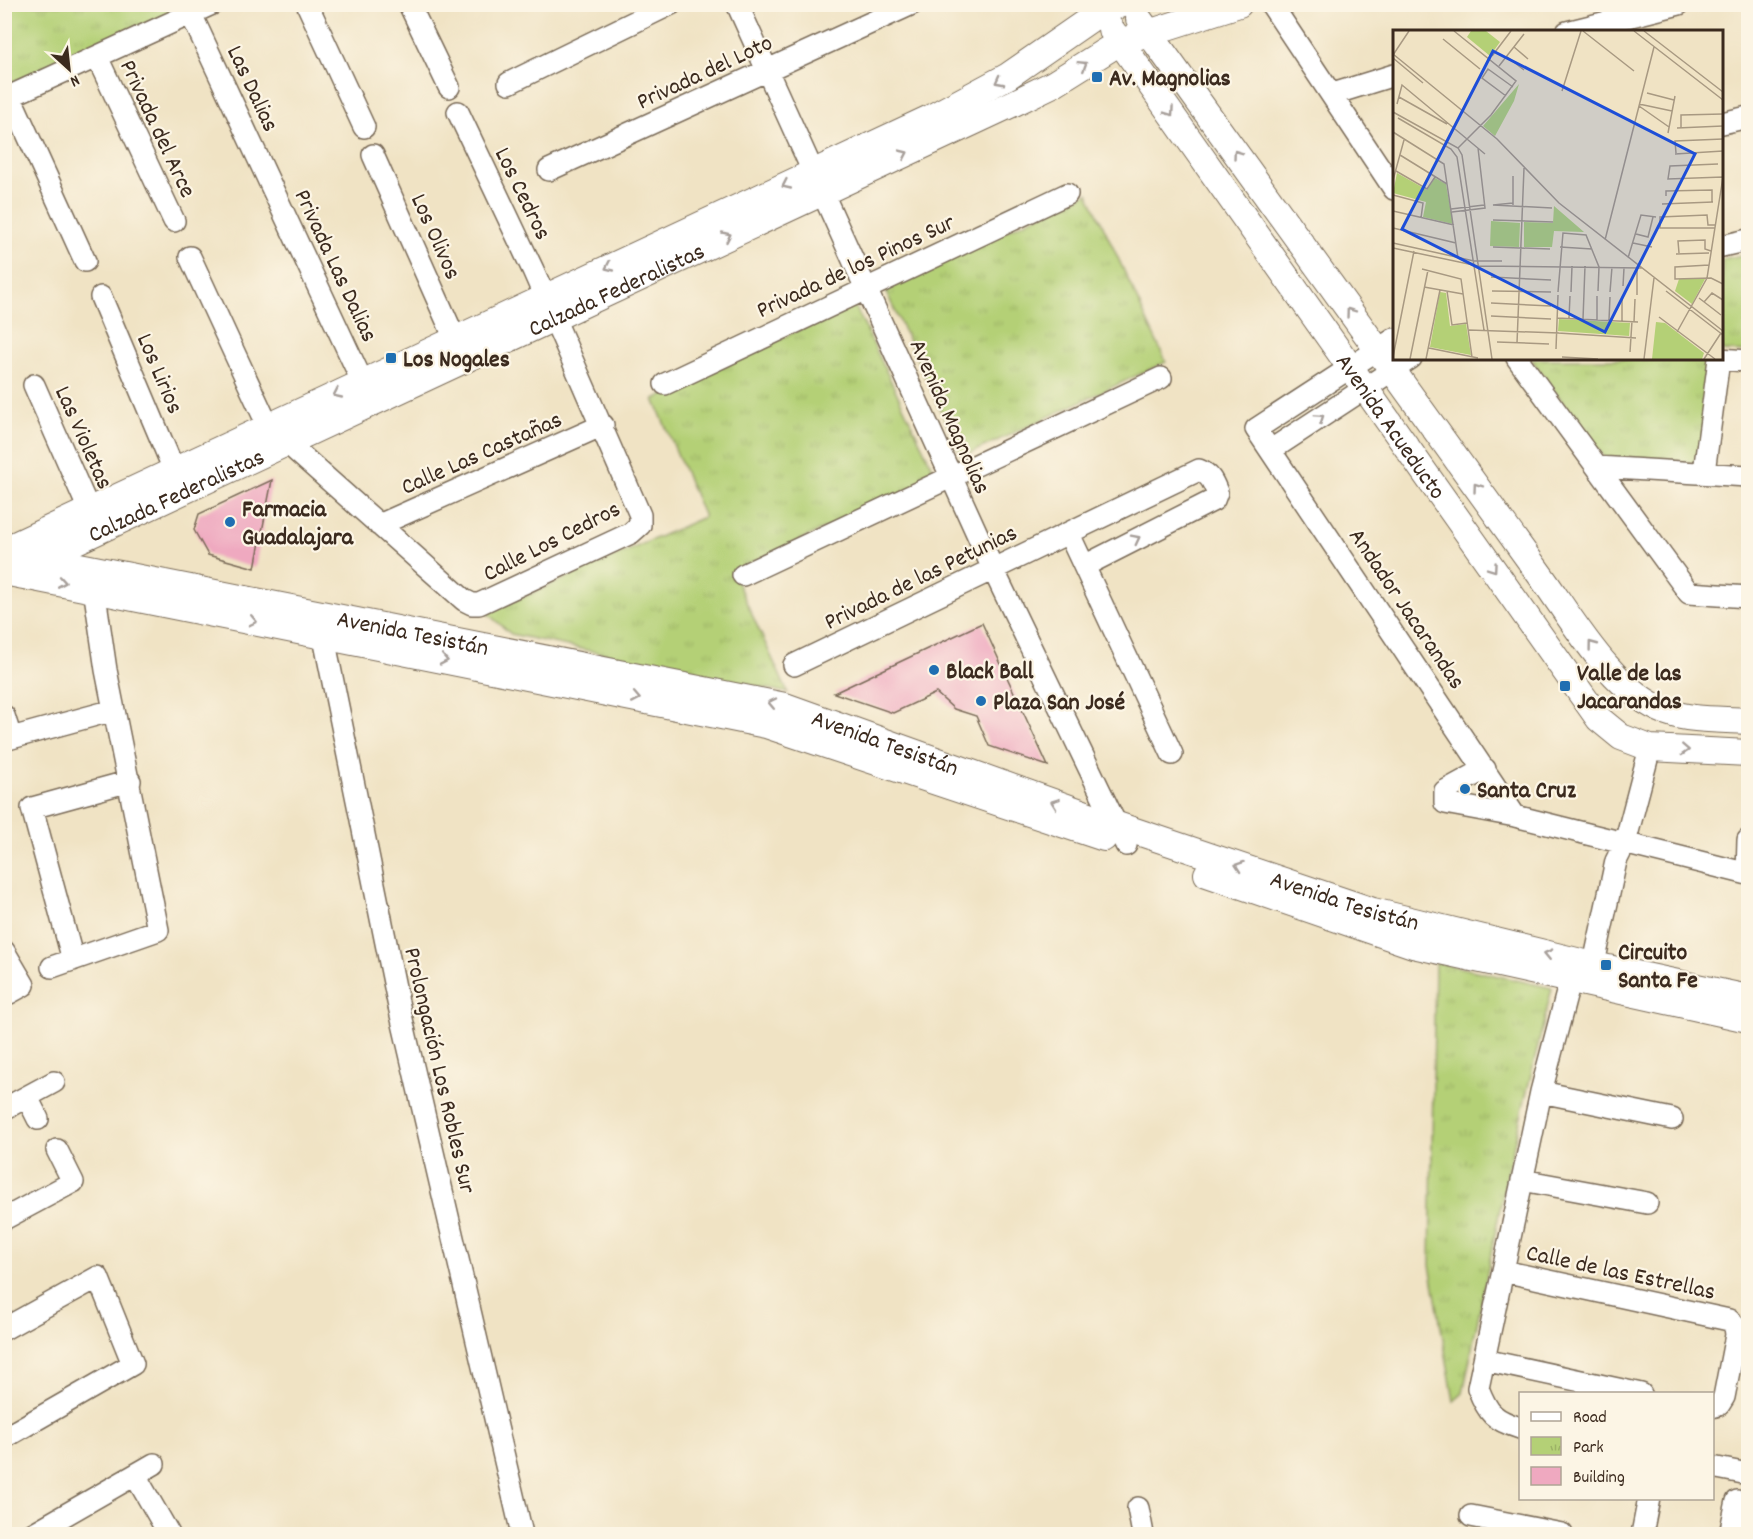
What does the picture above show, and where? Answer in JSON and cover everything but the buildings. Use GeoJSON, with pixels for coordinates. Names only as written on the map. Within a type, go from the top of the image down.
{"type":"FeatureCollection","features":[{"type":"Feature","properties":{"kind":"street"},"geometry":{"type":"LineString","coordinates":[[86,261],[7,98],[212,4]]}},
{"type":"Feature","properties":{"kind":"street"},"geometry":{"type":"LineString","coordinates":[[307,4],[364,127]]}},
{"type":"Feature","properties":{"kind":"street"},"geometry":{"type":"LineString","coordinates":[[409,4],[449,87]]}},
{"type":"Feature","properties":{"kind":"street"},"geometry":{"type":"LineString","coordinates":[[509,83],[672,4]]}},
{"type":"Feature","properties":{"kind":"street","name":"Avenida Magnolias"},"geometry":{"type":"LineString","coordinates":[[737,4],[993,569],[1122,835]]}},
{"type":"Feature","properties":{"kind":"street","name":"Privada del Loto"},"geometry":{"type":"LineString","coordinates":[[549,170],[912,4]]}},
{"type":"Feature","properties":{"kind":"street","name":"Avenida Acueducto"},"geometry":{"type":"LineString","coordinates":[[1129,4],[1393,354]]}},
{"type":"Feature","properties":{"kind":"street","name":"Calzada Federalistas"},"geometry":{"type":"LineString","coordinates":[[41,558],[277,434],[817,182],[935,128],[1053,84],[1120,42],[1148,31],[1239,4]]}},
{"type":"Feature","properties":{"kind":"street"},"geometry":{"type":"LineString","coordinates":[[1271,4],[1393,186]]}},
{"type":"Feature","properties":{"kind":"street"},"geometry":{"type":"LineString","coordinates":[[1575,30],[1679,4]]}},
{"type":"Feature","properties":{"kind":"street","name":"Avenida Acueducto"},"geometry":{"type":"LineString","coordinates":[[1105,7],[1120,42],[1599,719],[1621,737],[1650,748],[1749,753]]}},
{"type":"Feature","properties":{"kind":"street","name":"Calzada Federalistas"},"geometry":{"type":"LineString","coordinates":[[935,128],[1105,7]]}},
{"type":"Feature","properties":{"kind":"street","name":"Las Dalias"},"geometry":{"type":"LineString","coordinates":[[191,14],[270,183]]}},
{"type":"Feature","properties":{"kind":"street","name":"Privada del Arce"},"geometry":{"type":"LineString","coordinates":[[97,57],[174,221]]}},
{"type":"Feature","properties":{"kind":"street"},"geometry":{"type":"LineString","coordinates":[[1037,57],[1053,84]]}},
{"type":"Feature","properties":{"kind":"street"},"geometry":{"type":"LineString","coordinates":[[1333,94],[1393,76]]}},
{"type":"Feature","properties":{"kind":"street","name":"Los Cedros"},"geometry":{"type":"LineString","coordinates":[[458,112],[550,307]]}},
{"type":"Feature","properties":{"kind":"street"},"geometry":{"type":"LineString","coordinates":[[1723,123],[1749,117]]}},
{"type":"Feature","properties":{"kind":"street","name":"Los Olivos"},"geometry":{"type":"LineString","coordinates":[[373,155],[455,339]]}},
{"type":"Feature","properties":{"kind":"street","name":"Privada Las Dalias"},"geometry":{"type":"LineString","coordinates":[[270,183],[367,392]]}},
{"type":"Feature","properties":{"kind":"street","name":"Privada de los Pinos Sur"},"geometry":{"type":"LineString","coordinates":[[664,384],[1067,194]]}},
{"type":"Feature","properties":{"kind":"street"},"geometry":{"type":"LineString","coordinates":[[1723,246],[1749,240]]}},
{"type":"Feature","properties":{"kind":"street"},"geometry":{"type":"LineString","coordinates":[[190,257],[277,434]]}},
{"type":"Feature","properties":{"kind":"street","name":"Los Lirios"},"geometry":{"type":"LineString","coordinates":[[101,297],[174,470]]}},
{"type":"Feature","properties":{"kind":"street","name":"Calzada Federalistas"},"geometry":{"type":"LineString","coordinates":[[367,392],[455,339],[550,307]]}},
{"type":"Feature","properties":{"kind":"street","name":"Calle Los Cedros"},"geometry":{"type":"LineString","coordinates":[[277,434],[464,600],[472,604],[479,604],[631,533],[640,525],[640,514],[550,307]]}},
{"type":"Feature","properties":{"kind":"street"},"geometry":{"type":"LineString","coordinates":[[1349,367],[1393,355]]}},
{"type":"Feature","properties":{"kind":"street"},"geometry":{"type":"LineString","coordinates":[[1271,450],[1365,388],[1393,356]]}},
{"type":"Feature","properties":{"kind":"street"},"geometry":{"type":"LineString","coordinates":[[1723,359],[1749,361]]}},
{"type":"Feature","properties":{"kind":"street","name":"Avenida Acueducto"},"geometry":{"type":"LineString","coordinates":[[1397,360],[1595,649],[1626,687],[1647,703],[1668,712],[1698,718],[1749,721]]}},
{"type":"Feature","properties":{"kind":"street"},"geometry":{"type":"LineString","coordinates":[[1518,360],[1689,593],[1749,597]]}},
{"type":"Feature","properties":{"kind":"street"},"geometry":{"type":"LineString","coordinates":[[1704,472],[1719,360]]}},
{"type":"Feature","properties":{"kind":"street","name":"Andador Jacarandas"},"geometry":{"type":"LineString","coordinates":[[1349,367],[1256,429],[1515,816]]}},
{"type":"Feature","properties":{"kind":"street"},"geometry":{"type":"LineString","coordinates":[[743,575],[1161,378]]}},
{"type":"Feature","properties":{"kind":"street","name":"Las Violetas"},"geometry":{"type":"LineString","coordinates":[[34,385],[89,510]]}},
{"type":"Feature","properties":{"kind":"street","name":"Calle Las Castañas"},"geometry":{"type":"LineString","coordinates":[[379,525],[603,425]]}},
{"type":"Feature","properties":{"kind":"street","name":"Calzada Federalistas"},"geometry":{"type":"LineString","coordinates":[[5,562],[89,510],[174,470],[277,434]]}},
{"type":"Feature","properties":{"kind":"street"},"geometry":{"type":"LineString","coordinates":[[1597,467],[1749,476]]}},
{"type":"Feature","properties":{"kind":"street","name":"Privada de las Petunias"},"geometry":{"type":"LineString","coordinates":[[795,665],[1199,470],[1207,473],[1213,481],[1218,492],[1214,500],[1084,566]]}},
{"type":"Feature","properties":{"kind":"street"},"geometry":{"type":"LineString","coordinates":[[1069,534],[1172,754]]}},
{"type":"Feature","properties":{"kind":"street","name":"Avenida Tesistán"},"geometry":{"type":"LineString","coordinates":[[5,562],[41,558],[321,624],[602,680],[785,706],[1391,939],[1570,981],[1749,1019]]}},
{"type":"Feature","properties":{"kind":"street","name":"Avenida Tesistán"},"geometry":{"type":"LineString","coordinates":[[5,562],[94,588],[321,624]]}},
{"type":"Feature","properties":{"kind":"street"},"geometry":{"type":"LineString","coordinates":[[52,967],[158,930],[114,710],[94,588]]}},
{"type":"Feature","properties":{"kind":"street","name":"Prolongación Los Robles Sur"},"geometry":{"type":"LineString","coordinates":[[321,624],[398,1002],[522,1534]]}},
{"type":"Feature","properties":{"kind":"street"},"geometry":{"type":"LineString","coordinates":[[4,716],[8,739],[114,710]]}},
{"type":"Feature","properties":{"kind":"street"},"geometry":{"type":"LineString","coordinates":[[1519,1427],[1502,1422],[1486,1409],[1478,1388],[1541,1092],[1570,981],[1589,964],[1596,954],[1616,861],[1626,843],[1650,748]]}},
{"type":"Feature","properties":{"kind":"street"},"geometry":{"type":"LineString","coordinates":[[1485,769],[1444,792],[1445,803],[1515,816],[1532,823],[1626,843],[1748,874],[1749,840]]}},
{"type":"Feature","properties":{"kind":"street"},"geometry":{"type":"LineString","coordinates":[[73,960],[32,808],[130,781]]}},
{"type":"Feature","properties":{"kind":"street","name":"Avenida Tesistán"},"geometry":{"type":"LineString","coordinates":[[1122,835],[1400,919],[1589,964],[1749,998]]}},
{"type":"Feature","properties":{"kind":"street"},"geometry":{"type":"LineString","coordinates":[[4,951],[24,985],[4,996]]}},
{"type":"Feature","properties":{"kind":"street"},"geometry":{"type":"LineString","coordinates":[[4,1109],[54,1082]]}},
{"type":"Feature","properties":{"kind":"street"},"geometry":{"type":"LineString","coordinates":[[1541,1092],[1672,1119]]}},
{"type":"Feature","properties":{"kind":"street"},"geometry":{"type":"LineString","coordinates":[[27,1097],[38,1119]]}},
{"type":"Feature","properties":{"kind":"street"},"geometry":{"type":"LineString","coordinates":[[4,1219],[73,1182],[57,1150]]}},
{"type":"Feature","properties":{"kind":"street"},"geometry":{"type":"LineString","coordinates":[[1522,1180],[1647,1203]]}},
{"type":"Feature","properties":{"kind":"street","name":"Calle de las Estrellas"},"geometry":{"type":"LineString","coordinates":[[1503,1271],[1729,1320],[1735,1326],[1736,1335],[1724,1396],[1719,1404],[1714,1406]]}},
{"type":"Feature","properties":{"kind":"street"},"geometry":{"type":"LineString","coordinates":[[4,1329],[98,1277],[133,1364],[4,1438]]}},
{"type":"Feature","properties":{"kind":"street"},"geometry":{"type":"LineString","coordinates":[[1484,1360],[1632,1392]]}},
{"type":"Feature","properties":{"kind":"street"},"geometry":{"type":"LineString","coordinates":[[32,1534],[154,1464]]}},
{"type":"Feature","properties":{"kind":"street"},"geometry":{"type":"LineString","coordinates":[[1714,1467],[1749,1474]]}},
{"type":"Feature","properties":{"kind":"street"},"geometry":{"type":"LineString","coordinates":[[135,1475],[169,1534]]}},
{"type":"Feature","properties":{"kind":"street"},"geometry":{"type":"LineString","coordinates":[[1642,1534],[1649,1500]]}},
{"type":"Feature","properties":{"kind":"street"},"geometry":{"type":"LineString","coordinates":[[1730,1534],[1737,1501]]}},
{"type":"Feature","properties":{"kind":"street"},"geometry":{"type":"LineString","coordinates":[[1138,1508],[1143,1534]]}},
{"type":"Feature","properties":{"kind":"street"},"geometry":{"type":"LineString","coordinates":[[1471,1516],[1562,1534]]}},
{"type":"Feature","properties":{"kind":"green space"},"geometry":{"type":"Polygon","coordinates":[[[5,5],[189,5],[5,86],[5,5]]]}},
{"type":"Feature","properties":{"kind":"green space"},"geometry":{"type":"Polygon","coordinates":[[[1088,193],[1166,362],[962,457],[884,287],[1088,193]]]}},
{"type":"Feature","properties":{"kind":"green space"},"geometry":{"type":"Polygon","coordinates":[[[1748,254],[1748,352],[1723,351],[1723,259],[1748,254]]]}},
{"type":"Feature","properties":{"kind":"green space"},"geometry":{"type":"Polygon","coordinates":[[[854,304],[937,477],[732,571],[788,693],[511,634],[487,613],[704,517],[654,399],[854,304]]]}},
{"type":"Feature","properties":{"kind":"green space"},"geometry":{"type":"Polygon","coordinates":[[[1532,360],[1714,360],[1700,463],[1605,459],[1532,360]]]}},
{"type":"Feature","properties":{"kind":"green space"},"geometry":{"type":"Polygon","coordinates":[[[1435,962],[1552,988],[1508,1169],[1463,1393],[1454,1401],[1430,1265],[1435,962]]]}},
{"type":"Feature","properties":{"kind":"place","name":"Av. Magnolias"},"geometry":{"type":"Point","coordinates":[1097,77]}},
{"type":"Feature","properties":{"kind":"place","name":"Los Nogales"},"geometry":{"type":"Point","coordinates":[391,358]}},
{"type":"Feature","properties":{"kind":"place","name":"Farmacia Guadalajara"},"geometry":{"type":"Point","coordinates":[230,522]}},
{"type":"Feature","properties":{"kind":"place","name":"Black Ball"},"geometry":{"type":"Point","coordinates":[934,670]}},
{"type":"Feature","properties":{"kind":"place","name":"Valle de las Jacarandas"},"geometry":{"type":"Point","coordinates":[1565,686]}},
{"type":"Feature","properties":{"kind":"place","name":"Plaza San José"},"geometry":{"type":"Point","coordinates":[981,701]}},
{"type":"Feature","properties":{"kind":"place","name":"Santa Cruz"},"geometry":{"type":"Point","coordinates":[1465,789]}},
{"type":"Feature","properties":{"kind":"place","name":"Circuito Santa Fe"},"geometry":{"type":"Point","coordinates":[1606,965]}}]}
